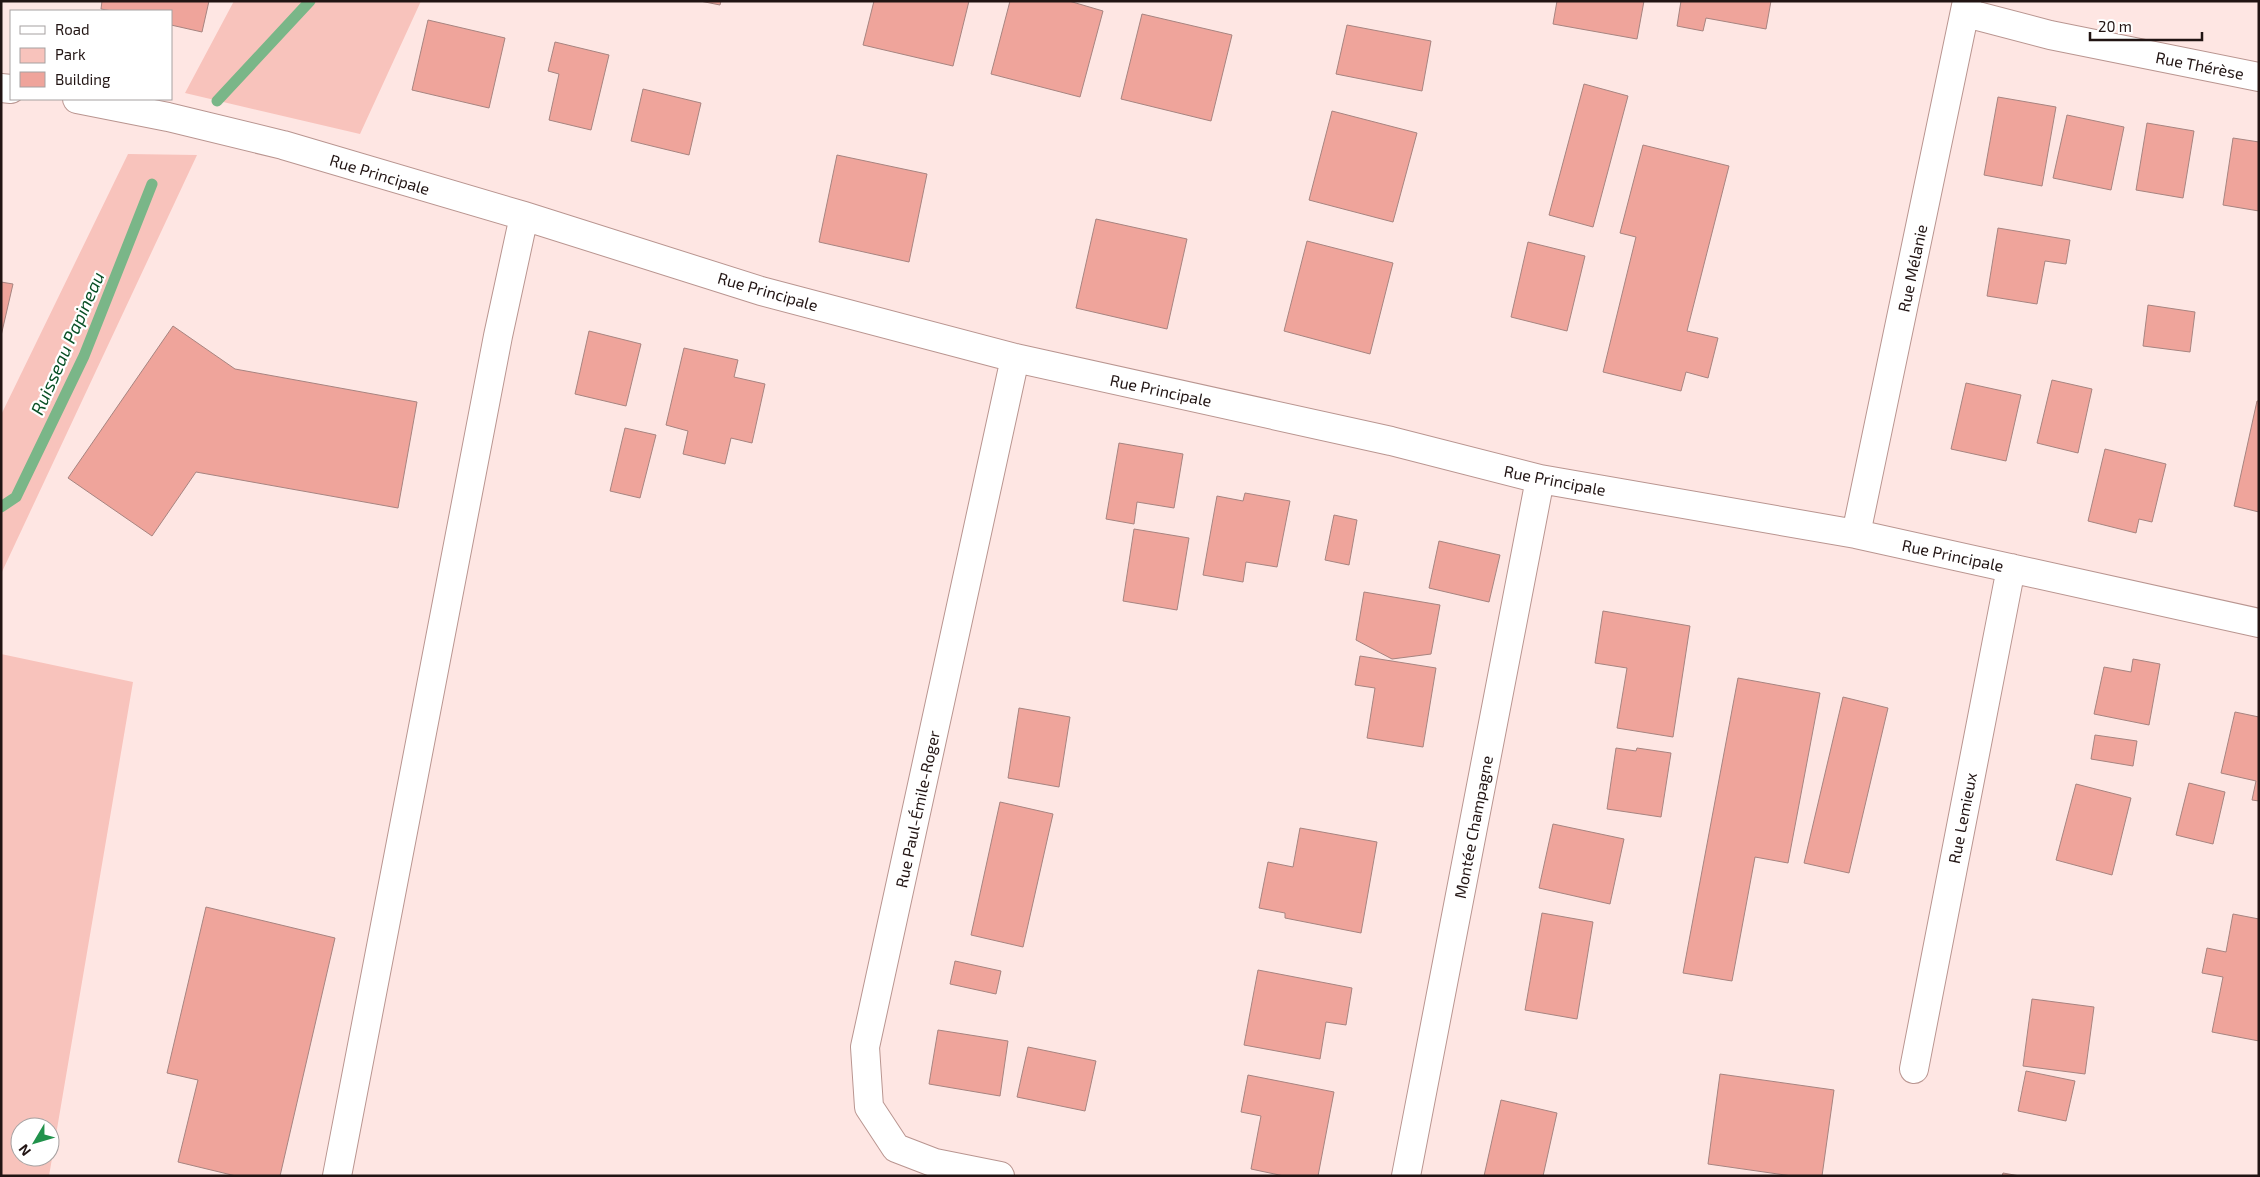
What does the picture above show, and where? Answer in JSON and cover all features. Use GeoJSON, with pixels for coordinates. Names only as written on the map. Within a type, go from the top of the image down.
{"type":"FeatureCollection","features":[{"type":"Feature","properties":{"kind":"street","name":"Rue Thérèse"},"geometry":{"type":"LineString","coordinates":[[1966,7],[2050,35],[2259,77]]}},
{"type":"Feature","properties":{"kind":"street","name":"Rue Mélanie"},"geometry":{"type":"LineString","coordinates":[[1856,534],[1966,7]]}},
{"type":"Feature","properties":{"kind":"street","name":"Rue Principale"},"geometry":{"type":"LineString","coordinates":[[82,100],[168,117],[283,145],[524,216],[762,291],[1015,358],[1391,441],[1540,478],[1856,534],[2259,623]]}},
{"type":"Feature","properties":{"kind":"street"},"geometry":{"type":"LineString","coordinates":[[337,1176],[493,366],[524,216]]}},
{"type":"Feature","properties":{"kind":"street","name":"Rue Paul-Émile-Roger"},"geometry":{"type":"LineString","coordinates":[[1000,1176],[935,1163],[896,1148],[869,1107],[865,1047],[1015,358]]}},
{"type":"Feature","properties":{"kind":"street","name":"Montée Champagne"},"geometry":{"type":"LineString","coordinates":[[1406,1176],[1540,478]]}},
{"type":"Feature","properties":{"kind":"street","name":"Rue Lemieux"},"geometry":{"type":"LineString","coordinates":[[1914,1069],[2011,568]]}},
{"type":"Feature","properties":{"kind":"green space"},"geometry":{"type":"Polygon","coordinates":[[[234,1],[421,1],[360,134],[185,93],[234,1]]]}},
{"type":"Feature","properties":{"kind":"green space"},"geometry":{"type":"Polygon","coordinates":[[[128,154],[197,155],[1,574],[1,415],[128,154]]]}},
{"type":"Feature","properties":{"kind":"green space"},"geometry":{"type":"Polygon","coordinates":[[[1,654],[133,682],[59,1117],[10,1117],[10,1167],[51,1167],[49,1176],[1,1176],[1,654]]]}},
{"type":"Feature","properties":{"kind":"building"},"geometry":{"type":"Polygon","coordinates":[[[102,1],[209,1],[202,32],[172,25],[172,10],[101,9],[102,1]]]}},
{"type":"Feature","properties":{"kind":"building"},"geometry":{"type":"Polygon","coordinates":[[[700,1],[721,1],[720,5],[700,1]]]}},
{"type":"Feature","properties":{"kind":"building"},"geometry":{"type":"Polygon","coordinates":[[[874,1],[969,1],[953,66],[863,45],[874,1]]]}},
{"type":"Feature","properties":{"kind":"building"},"geometry":{"type":"Polygon","coordinates":[[[1010,1],[1069,1],[1103,11],[1080,97],[991,74],[1010,1]]]}},
{"type":"Feature","properties":{"kind":"building"},"geometry":{"type":"Polygon","coordinates":[[[1557,1],[1644,1],[1637,39],[1553,24],[1557,1]]]}},
{"type":"Feature","properties":{"kind":"building"},"geometry":{"type":"Polygon","coordinates":[[[1681,1],[1771,1],[1766,29],[1706,18],[1703,31],[1677,26],[1681,1]]]}},
{"type":"Feature","properties":{"kind":"building"},"geometry":{"type":"Polygon","coordinates":[[[1142,14],[1232,35],[1211,121],[1121,99],[1142,14]]]}},
{"type":"Feature","properties":{"kind":"building"},"geometry":{"type":"Polygon","coordinates":[[[428,20],[505,38],[489,108],[412,90],[428,20]]]}},
{"type":"Feature","properties":{"kind":"building"},"geometry":{"type":"Polygon","coordinates":[[[1347,25],[1431,41],[1422,91],[1336,74],[1347,25]]]}},
{"type":"Feature","properties":{"kind":"building"},"geometry":{"type":"Polygon","coordinates":[[[555,42],[609,55],[591,130],[549,120],[559,74],[548,71],[555,42]]]}},
{"type":"Feature","properties":{"kind":"building"},"geometry":{"type":"Polygon","coordinates":[[[1584,84],[1628,96],[1593,227],[1549,215],[1584,84]]]}},
{"type":"Feature","properties":{"kind":"building"},"geometry":{"type":"Polygon","coordinates":[[[643,89],[701,103],[689,155],[631,141],[643,89]]]}},
{"type":"Feature","properties":{"kind":"building"},"geometry":{"type":"Polygon","coordinates":[[[1998,97],[2056,107],[2042,186],[1984,175],[1998,97]]]}},
{"type":"Feature","properties":{"kind":"building"},"geometry":{"type":"Polygon","coordinates":[[[1332,111],[1417,133],[1393,222],[1309,200],[1332,111]]]}},
{"type":"Feature","properties":{"kind":"building"},"geometry":{"type":"Polygon","coordinates":[[[2067,115],[2124,127],[2111,190],[2053,178],[2067,115]]]}},
{"type":"Feature","properties":{"kind":"building"},"geometry":{"type":"Polygon","coordinates":[[[2147,123],[2194,131],[2183,198],[2136,190],[2147,123]]]}},
{"type":"Feature","properties":{"kind":"building"},"geometry":{"type":"Polygon","coordinates":[[[2233,138],[2259,142],[2259,211],[2223,205],[2233,138]]]}},
{"type":"Feature","properties":{"kind":"building"},"geometry":{"type":"Polygon","coordinates":[[[1643,145],[1729,166],[1687,331],[1718,338],[1708,378],[1686,372],[1681,391],[1603,372],[1636,237],[1620,233],[1643,145]]]}},
{"type":"Feature","properties":{"kind":"building"},"geometry":{"type":"Polygon","coordinates":[[[837,155],[927,174],[909,262],[819,242],[837,155]]]}},
{"type":"Feature","properties":{"kind":"building"},"geometry":{"type":"Polygon","coordinates":[[[1096,219],[1187,239],[1167,329],[1076,308],[1096,219]]]}},
{"type":"Feature","properties":{"kind":"building"},"geometry":{"type":"Polygon","coordinates":[[[1998,228],[2070,240],[2066,264],[2045,261],[2037,304],[1987,296],[1998,228]]]}},
{"type":"Feature","properties":{"kind":"building"},"geometry":{"type":"Polygon","coordinates":[[[1307,241],[1393,263],[1370,354],[1284,331],[1307,241]]]}},
{"type":"Feature","properties":{"kind":"building"},"geometry":{"type":"Polygon","coordinates":[[[1528,242],[1585,256],[1567,331],[1511,317],[1528,242]]]}},
{"type":"Feature","properties":{"kind":"building"},"geometry":{"type":"Polygon","coordinates":[[[1,282],[13,284],[1,336],[1,282]]]}},
{"type":"Feature","properties":{"kind":"building"},"geometry":{"type":"Polygon","coordinates":[[[2148,305],[2195,312],[2190,352],[2143,346],[2148,305]]]}},
{"type":"Feature","properties":{"kind":"building"},"geometry":{"type":"Polygon","coordinates":[[[173,326],[235,369],[417,402],[398,508],[196,472],[152,536],[68,478],[173,326]]]}},
{"type":"Feature","properties":{"kind":"building"},"geometry":{"type":"Polygon","coordinates":[[[589,331],[641,344],[626,406],[575,394],[589,331]]]}},
{"type":"Feature","properties":{"kind":"building"},"geometry":{"type":"Polygon","coordinates":[[[684,348],[738,360],[734,377],[765,384],[752,443],[731,438],[725,464],[683,454],[688,431],[666,425],[684,348]]]}},
{"type":"Feature","properties":{"kind":"building"},"geometry":{"type":"Polygon","coordinates":[[[2052,380],[2092,389],[2078,453],[2037,443],[2052,380]]]}},
{"type":"Feature","properties":{"kind":"building"},"geometry":{"type":"Polygon","coordinates":[[[1966,383],[2021,395],[2006,461],[1951,449],[1966,383]]]}},
{"type":"Feature","properties":{"kind":"building"},"geometry":{"type":"Polygon","coordinates":[[[2257,401],[2259,401],[2259,512],[2234,506],[2257,401]]]}},
{"type":"Feature","properties":{"kind":"building"},"geometry":{"type":"Polygon","coordinates":[[[625,428],[656,435],[640,498],[610,491],[625,428]]]}},
{"type":"Feature","properties":{"kind":"building"},"geometry":{"type":"Polygon","coordinates":[[[1119,443],[1183,454],[1174,508],[1137,502],[1134,524],[1106,519],[1119,443]]]}},
{"type":"Feature","properties":{"kind":"building"},"geometry":{"type":"Polygon","coordinates":[[[2105,449],[2166,464],[2152,522],[2139,519],[2136,533],[2088,521],[2105,449]]]}},
{"type":"Feature","properties":{"kind":"building"},"geometry":{"type":"Polygon","coordinates":[[[1245,493],[1290,501],[1277,567],[1246,562],[1243,582],[1203,575],[1217,496],[1243,501],[1245,493]]]}},
{"type":"Feature","properties":{"kind":"building"},"geometry":{"type":"Polygon","coordinates":[[[1334,515],[1357,520],[1349,565],[1325,560],[1334,515]]]}},
{"type":"Feature","properties":{"kind":"building"},"geometry":{"type":"Polygon","coordinates":[[[1134,529],[1189,538],[1177,610],[1123,601],[1134,529]]]}},
{"type":"Feature","properties":{"kind":"building"},"geometry":{"type":"Polygon","coordinates":[[[1439,541],[1500,555],[1489,602],[1429,588],[1439,541]]]}},
{"type":"Feature","properties":{"kind":"building"},"geometry":{"type":"Polygon","coordinates":[[[1364,592],[1440,605],[1431,654],[1392,659],[1356,640],[1364,592]]]}},
{"type":"Feature","properties":{"kind":"building"},"geometry":{"type":"Polygon","coordinates":[[[1603,611],[1690,626],[1673,737],[1617,728],[1627,668],[1595,663],[1603,611]]]}},
{"type":"Feature","properties":{"kind":"building"},"geometry":{"type":"Polygon","coordinates":[[[1360,656],[1436,668],[1423,747],[1367,738],[1375,688],[1355,685],[1360,656]]]}},
{"type":"Feature","properties":{"kind":"building"},"geometry":{"type":"Polygon","coordinates":[[[2133,659],[2160,664],[2149,725],[2094,714],[2104,667],[2131,672],[2133,659]]]}},
{"type":"Feature","properties":{"kind":"building"},"geometry":{"type":"Polygon","coordinates":[[[1738,678],[1820,693],[1788,863],[1755,857],[1732,981],[1683,973],[1738,678]]]}},
{"type":"Feature","properties":{"kind":"building"},"geometry":{"type":"Polygon","coordinates":[[[1843,697],[1888,708],[1849,873],[1804,863],[1843,697]]]}},
{"type":"Feature","properties":{"kind":"building"},"geometry":{"type":"Polygon","coordinates":[[[1019,708],[1070,717],[1059,787],[1008,778],[1019,708]]]}},
{"type":"Feature","properties":{"kind":"building"},"geometry":{"type":"Polygon","coordinates":[[[2235,712],[2259,717],[2259,801],[2252,800],[2256,781],[2221,773],[2235,712]]]}},
{"type":"Feature","properties":{"kind":"building"},"geometry":{"type":"Polygon","coordinates":[[[2095,735],[2137,741],[2133,766],[2091,759],[2095,735]]]}},
{"type":"Feature","properties":{"kind":"building"},"geometry":{"type":"Polygon","coordinates":[[[1616,748],[1636,751],[1637,748],[1671,753],[1661,817],[1607,809],[1616,748]]]}},
{"type":"Feature","properties":{"kind":"building"},"geometry":{"type":"Polygon","coordinates":[[[2189,783],[2225,792],[2213,844],[2176,835],[2189,783]]]}},
{"type":"Feature","properties":{"kind":"building"},"geometry":{"type":"Polygon","coordinates":[[[2076,784],[2131,798],[2112,875],[2056,860],[2076,784]]]}},
{"type":"Feature","properties":{"kind":"building"},"geometry":{"type":"Polygon","coordinates":[[[1000,802],[1053,814],[1023,947],[971,935],[1000,802]]]}},
{"type":"Feature","properties":{"kind":"building"},"geometry":{"type":"Polygon","coordinates":[[[1553,824],[1624,839],[1610,904],[1539,888],[1553,824]]]}},
{"type":"Feature","properties":{"kind":"building"},"geometry":{"type":"Polygon","coordinates":[[[1300,828],[1377,842],[1361,933],[1285,918],[1285,913],[1259,908],[1268,862],[1293,867],[1300,828]]]}},
{"type":"Feature","properties":{"kind":"building"},"geometry":{"type":"Polygon","coordinates":[[[206,907],[335,938],[280,1176],[236,1176],[178,1162],[198,1080],[167,1073],[206,907]]]}},
{"type":"Feature","properties":{"kind":"building"},"geometry":{"type":"Polygon","coordinates":[[[1542,913],[1593,922],[1577,1019],[1525,1010],[1542,913]]]}},
{"type":"Feature","properties":{"kind":"building"},"geometry":{"type":"Polygon","coordinates":[[[2233,914],[2259,919],[2259,1041],[2212,1032],[2223,977],[2202,973],[2207,948],[2226,952],[2233,914]]]}},
{"type":"Feature","properties":{"kind":"building"},"geometry":{"type":"Polygon","coordinates":[[[955,961],[1001,971],[996,994],[950,984],[955,961]]]}},
{"type":"Feature","properties":{"kind":"building"},"geometry":{"type":"Polygon","coordinates":[[[1258,970],[1352,988],[1346,1025],[1326,1022],[1320,1059],[1244,1045],[1258,970]]]}},
{"type":"Feature","properties":{"kind":"building"},"geometry":{"type":"Polygon","coordinates":[[[2032,999],[2094,1007],[2085,1074],[2023,1066],[2032,999]]]}},
{"type":"Feature","properties":{"kind":"building"},"geometry":{"type":"Polygon","coordinates":[[[938,1030],[1008,1041],[1000,1096],[929,1084],[938,1030]]]}},
{"type":"Feature","properties":{"kind":"building"},"geometry":{"type":"Polygon","coordinates":[[[1028,1047],[1096,1061],[1085,1111],[1017,1097],[1028,1047]]]}},
{"type":"Feature","properties":{"kind":"building"},"geometry":{"type":"Polygon","coordinates":[[[2026,1071],[2075,1081],[2066,1121],[2018,1111],[2026,1071]]]}},
{"type":"Feature","properties":{"kind":"building"},"geometry":{"type":"Polygon","coordinates":[[[1720,1074],[1834,1090],[1822,1176],[1792,1176],[1708,1164],[1720,1074]]]}},
{"type":"Feature","properties":{"kind":"building"},"geometry":{"type":"Polygon","coordinates":[[[1248,1075],[1334,1092],[1318,1176],[1284,1176],[1251,1169],[1261,1116],[1241,1112],[1248,1075]]]}},
{"type":"Feature","properties":{"kind":"building"},"geometry":{"type":"Polygon","coordinates":[[[1501,1100],[1557,1113],[1543,1176],[1484,1176],[1501,1100]]]}},
{"type":"Feature","properties":{"kind":"building"},"geometry":{"type":"Polygon","coordinates":[[[2003,1173],[2020,1176],[2002,1176],[2003,1173]]]}},
{"type":"Feature","properties":{"kind":"waterway","name":"Ruisseau Papineau"},"geometry":{"type":"LineString","coordinates":[[217,101],[310,1]]}},
{"type":"Feature","properties":{"kind":"waterway","name":"Ruisseau Papineau"},"geometry":{"type":"LineString","coordinates":[[1,507],[16,497],[84,356],[152,184]]}}]}
